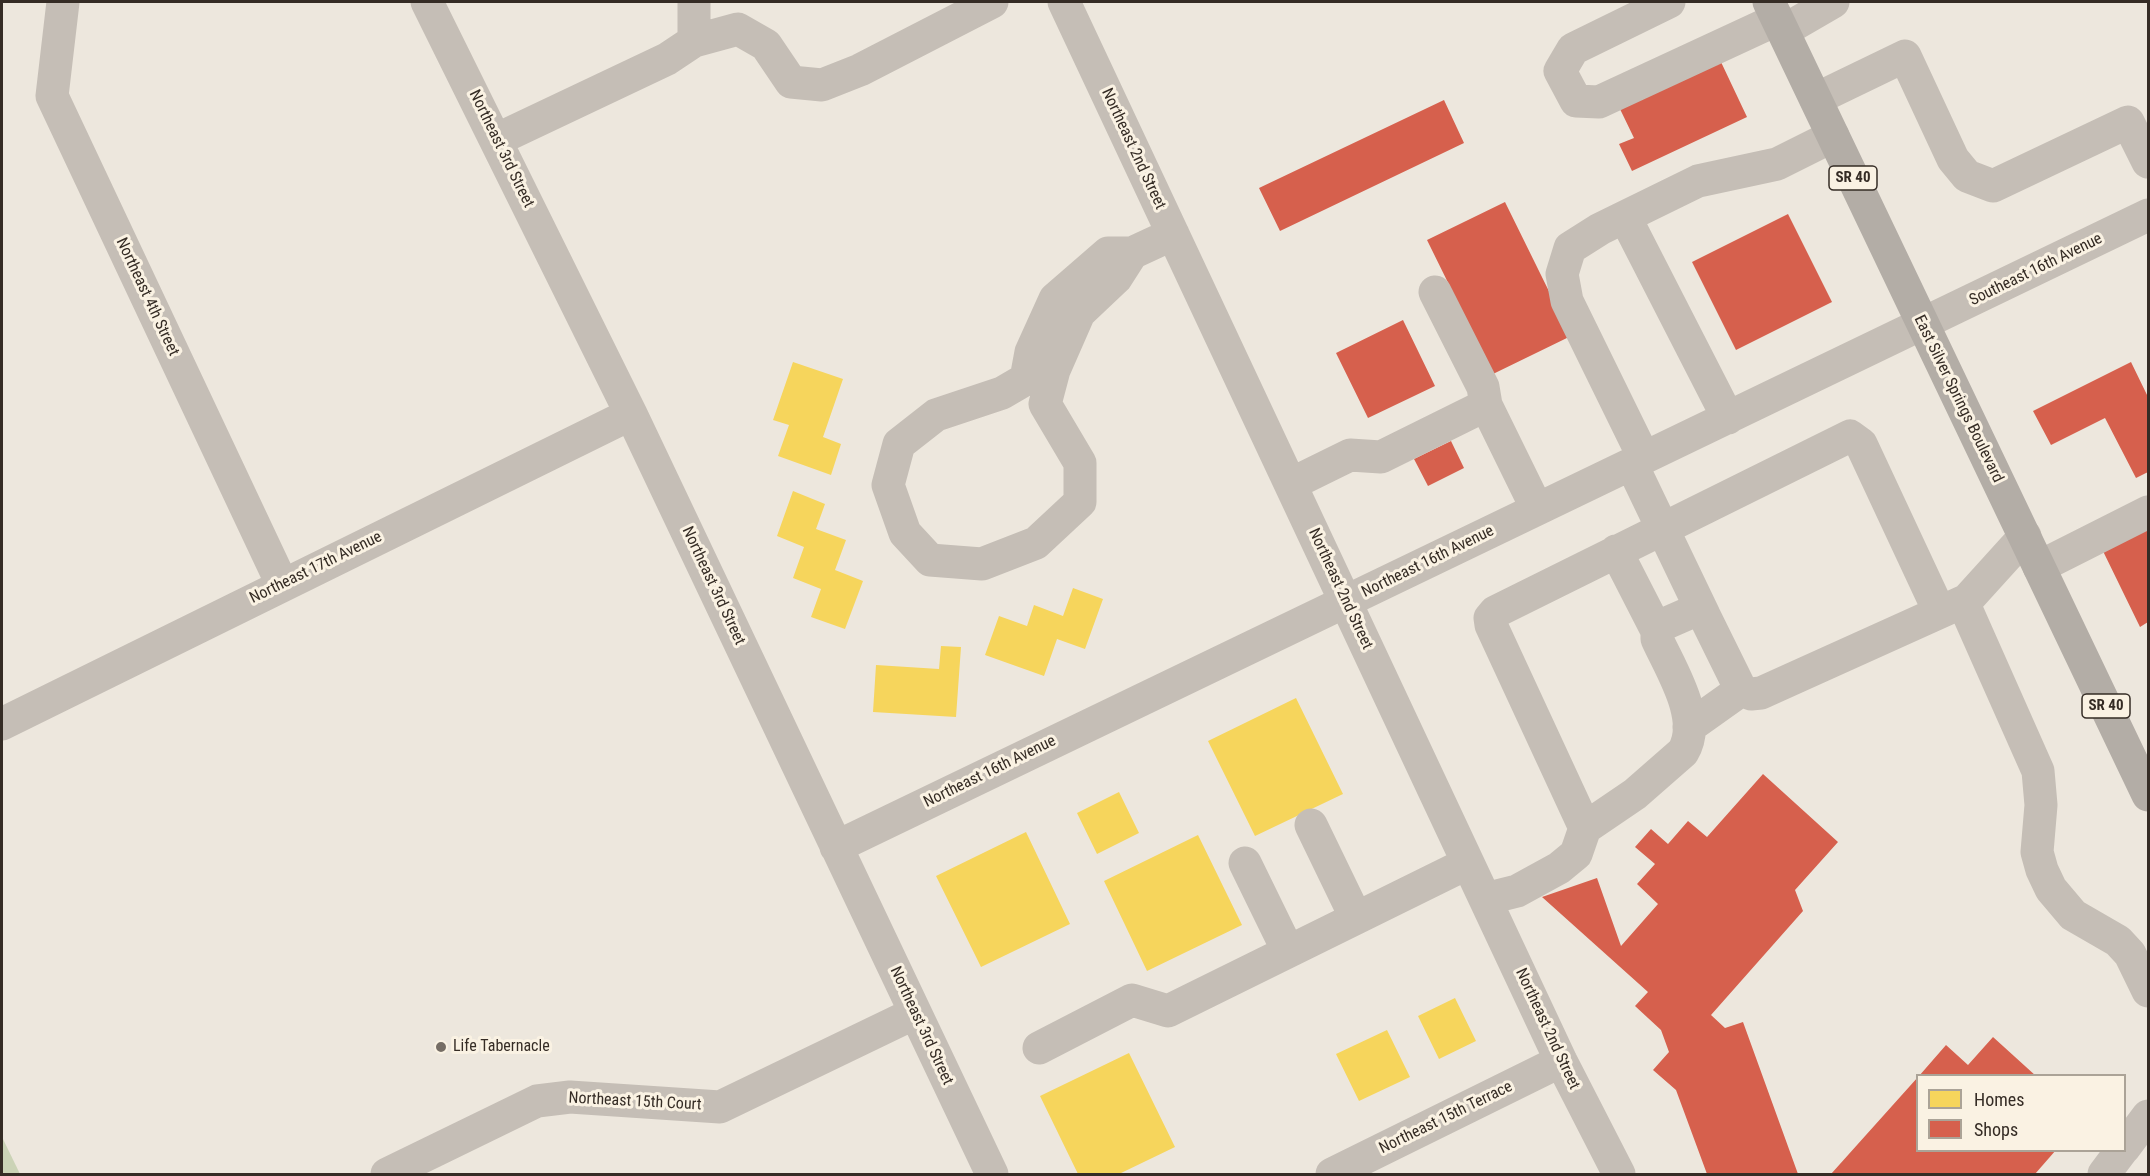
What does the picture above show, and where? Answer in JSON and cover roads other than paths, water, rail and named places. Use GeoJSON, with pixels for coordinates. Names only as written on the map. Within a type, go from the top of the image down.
{"type":"FeatureCollection","features":[{"type":"Feature","properties":{"kind":"main road","name":"East Silver Springs Boulevard"},"geometry":{"type":"LineString","coordinates":[[1777,17],[1923,326],[2146,782]]}},
{"type":"Feature","properties":{"kind":"street","name":"Northeast 4th Street"},"geometry":{"type":"LineString","coordinates":[[63,2],[52,96],[282,584]]}},
{"type":"Feature","properties":{"kind":"street","name":"Northeast 3rd Street"},"geometry":{"type":"LineString","coordinates":[[428,2],[631,414],[992,1174]]}},
{"type":"Feature","properties":{"kind":"street"},"geometry":{"type":"LineString","coordinates":[[694,2],[694,41]]}},
{"type":"Feature","properties":{"kind":"street"},"geometry":{"type":"LineString","coordinates":[[496,140],[667,59],[694,41],[738,29],[766,45],[791,82],[822,85],[860,70],[992,2]]}},
{"type":"Feature","properties":{"kind":"street","name":"Northeast 2nd Street"},"geometry":{"type":"LineString","coordinates":[[1064,2],[1561,1061],[1619,1174]]}},
{"type":"Feature","properties":{"kind":"street"},"geometry":{"type":"LineString","coordinates":[[1669,2],[1573,49],[1560,71],[1576,101],[1599,102],[1777,17],[1833,2]]}},
{"type":"Feature","properties":{"kind":"street"},"geometry":{"type":"LineString","coordinates":[[1816,99],[1905,56],[1953,159],[1967,176],[1993,186],[2128,122],[2148,162]]}},
{"type":"Feature","properties":{"kind":"street"},"geometry":{"type":"LineString","coordinates":[[1833,136],[1777,164],[1698,181],[1625,217],[1570,248],[1562,274],[1567,301],[1638,462],[1662,529],[1741,690],[1751,694],[1770,690],[1951,606],[1977,590],[2025,536]]}},
{"type":"Feature","properties":{"kind":"street","name":"Southeast 16th Avenue"},"geometry":{"type":"LineString","coordinates":[[1923,326],[2148,215]]}},
{"type":"Feature","properties":{"kind":"street"},"geometry":{"type":"LineString","coordinates":[[1625,217],[1728,418]]}},
{"type":"Feature","properties":{"kind":"street"},"geometry":{"type":"LineString","coordinates":[[1132,253],[1116,278],[1079,313],[1054,370],[1045,405],[1080,463],[1080,501],[1036,543],[1014,552],[982,564],[930,560],[905,532],[888,485],[899,444],[936,415],[1002,393],[1026,379],[1031,352],[1055,299],[1108,253],[1132,253],[1173,234]]}},
{"type":"Feature","properties":{"kind":"street"},"geometry":{"type":"LineString","coordinates":[[1435,292],[1483,387],[1486,405],[1538,509]]}},
{"type":"Feature","properties":{"kind":"street","name":"Northeast 16th Avenue"},"geometry":{"type":"LineString","coordinates":[[837,847],[1923,326]]}},
{"type":"Feature","properties":{"kind":"street"},"geometry":{"type":"LineString","coordinates":[[1291,484],[1350,455],[1381,457],[1486,405]]}},
{"type":"Feature","properties":{"kind":"street","name":"Northeast 17th Avenue"},"geometry":{"type":"LineString","coordinates":[[2,724],[631,414]]}},
{"type":"Feature","properties":{"kind":"street"},"geometry":{"type":"LineString","coordinates":[[1585,828],[1491,625],[1490,618],[1511,603],[1850,436],[1855,437],[1951,606],[2038,771],[2042,805],[2037,852],[2051,889],[2073,915],[2118,941],[2130,954],[2148,991]]}},
{"type":"Feature","properties":{"kind":"street"},"geometry":{"type":"LineString","coordinates":[[2040,567],[2148,512]]}},
{"type":"Feature","properties":{"kind":"street"},"geometry":{"type":"LineString","coordinates":[[1485,899],[1517,891],[1559,868],[1576,854],[1585,828],[1635,794],[1683,752],[1688,744],[1689,727],[1679,687],[1657,639],[1657,632],[1616,551]]}},
{"type":"Feature","properties":{"kind":"street"},"geometry":{"type":"LineString","coordinates":[[1657,632],[1662,625],[1694,611],[1704,615]]}},
{"type":"Feature","properties":{"kind":"street"},"geometry":{"type":"LineString","coordinates":[[1689,727],[1741,690]]}},
{"type":"Feature","properties":{"kind":"street"},"geometry":{"type":"LineString","coordinates":[[1311,825],[1356,918]]}},
{"type":"Feature","properties":{"kind":"street"},"geometry":{"type":"LineString","coordinates":[[1245,863],[1288,951]]}},
{"type":"Feature","properties":{"kind":"street"},"geometry":{"type":"LineString","coordinates":[[1039,1048],[1132,1000],[1168,1011],[1468,863]]}},
{"type":"Feature","properties":{"kind":"street","name":"Northeast 15th Court"},"geometry":{"type":"LineString","coordinates":[[387,1174],[537,1101],[570,1097],[720,1107],[915,1013]]}},
{"type":"Feature","properties":{"kind":"street","name":"Northeast 15th Terrace"},"geometry":{"type":"LineString","coordinates":[[1332,1174],[1561,1061]]}},
{"type":"Feature","properties":{"kind":"street"},"geometry":{"type":"LineString","coordinates":[[2126,1150],[2148,1116]]}},
{"type":"Feature","properties":{"kind":"place","name":"Life Tabernacle"},"geometry":{"type":"Point","coordinates":[441,1047]}}]}
